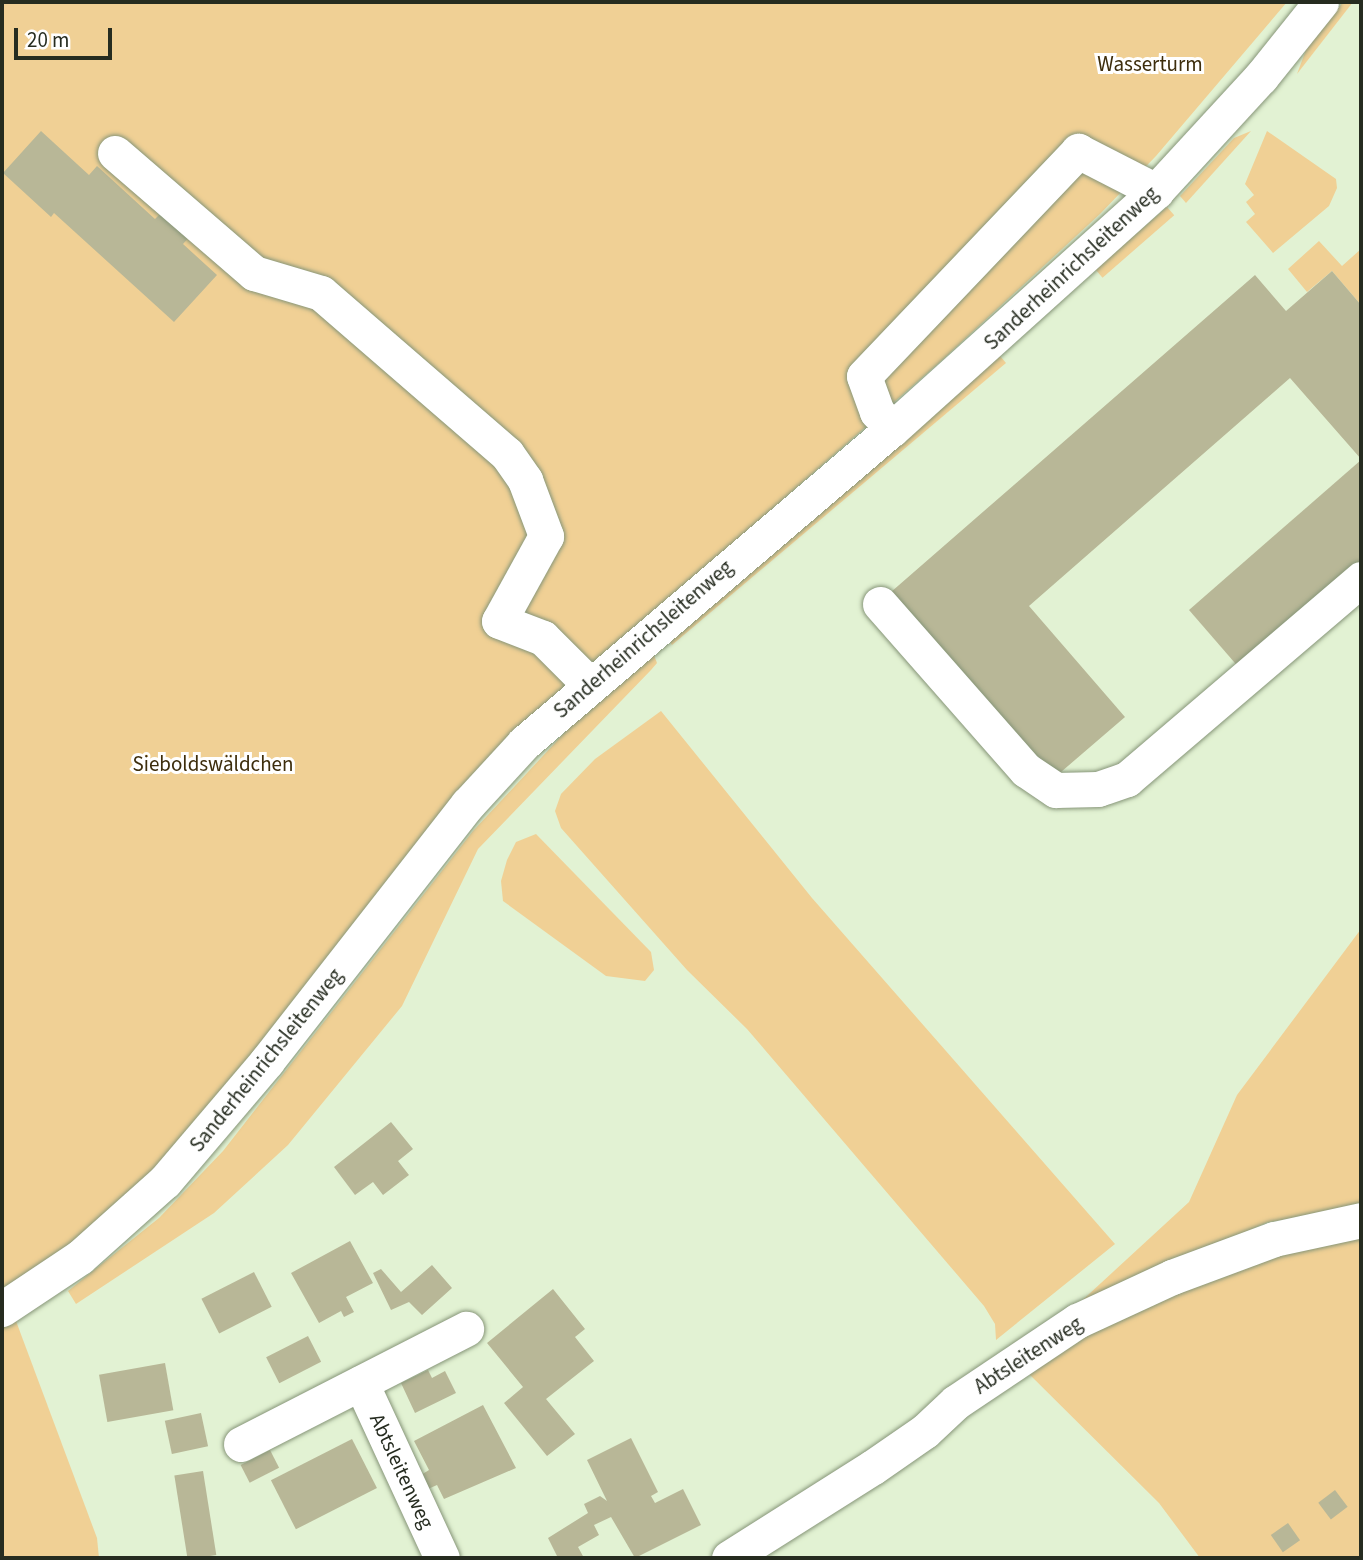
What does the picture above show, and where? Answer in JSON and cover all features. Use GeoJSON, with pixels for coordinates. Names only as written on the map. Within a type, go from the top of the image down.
{"type":"FeatureCollection","features":[{"type":"Feature","properties":{"kind":"street","name":"Sanderheinrichsleitenweg"},"geometry":{"type":"LineString","coordinates":[[2,1309],[80,1257],[165,1181],[267,1062],[468,804],[524,743],[892,429],[1156,191],[1261,77],[1321,2]]}},
{"type":"Feature","properties":{"kind":"street"},"geometry":{"type":"LineString","coordinates":[[892,429],[877,412],[864,376],[1078,150],[1156,191]]}},
{"type":"Feature","properties":{"kind":"street"},"geometry":{"type":"LineString","coordinates":[[115,153],[254,273],[321,293],[507,454],[525,481],[546,536],[499,621],[543,638],[590,684]]}},
{"type":"Feature","properties":{"kind":"street"},"geometry":{"type":"LineString","coordinates":[[880,604],[1026,770],[1056,790],[1098,789],[1127,779],[1361,579]]}},
{"type":"Feature","properties":{"kind":"street","name":"Abtsleitenweg"},"geometry":{"type":"LineString","coordinates":[[729,1558],[894,1452],[956,1402],[1077,1321],[1172,1277],[1274,1239],[1361,1220]]}},
{"type":"Feature","properties":{"kind":"street"},"geometry":{"type":"LineString","coordinates":[[241,1444],[466,1329]]}},
{"type":"Feature","properties":{"kind":"street","name":"Abtsleitenweg"},"geometry":{"type":"LineString","coordinates":[[361,1383],[443,1558]]}},
{"type":"Feature","properties":{"kind":"green space"},"geometry":{"type":"Polygon","coordinates":[[[2,2],[1287,2],[1156,156],[1100,214],[941,361],[491,755],[259,1051],[132,1194],[67,1247],[2,1290],[2,2]]]}},
{"type":"Feature","properties":{"kind":"green space"},"geometry":{"type":"Polygon","coordinates":[[[1343,2],[1353,2],[1297,74],[1306,50],[1343,2]]]}},
{"type":"Feature","properties":{"kind":"green space"},"geometry":{"type":"Polygon","coordinates":[[[1251,131],[1186,203],[1180,196],[1234,138],[1251,131]]]}},
{"type":"Feature","properties":{"kind":"green space"},"geometry":{"type":"Polygon","coordinates":[[[1267,131],[1336,179],[1337,188],[1329,206],[1273,253],[1246,222],[1255,214],[1246,202],[1254,195],[1245,184],[1267,131]]]}},
{"type":"Feature","properties":{"kind":"green space"},"geometry":{"type":"Polygon","coordinates":[[[1167,207],[1174,215],[1103,278],[1095,269],[1167,207]]]}},
{"type":"Feature","properties":{"kind":"green space"},"geometry":{"type":"Polygon","coordinates":[[[1319,241],[1342,266],[1361,249],[1361,305],[1332,271],[1307,292],[1288,269],[1319,241]]]}},
{"type":"Feature","properties":{"kind":"green space"},"geometry":{"type":"Polygon","coordinates":[[[1000,356],[1006,363],[672,645],[666,636],[1000,356]]]}},
{"type":"Feature","properties":{"kind":"green space"},"geometry":{"type":"Polygon","coordinates":[[[652,650],[657,663],[651,670],[478,849],[402,1006],[288,1145],[214,1213],[76,1304],[68,1291],[159,1218],[223,1151],[473,831],[595,700],[652,650]]]}},
{"type":"Feature","properties":{"kind":"green space"},"geometry":{"type":"Polygon","coordinates":[[[661,711],[812,898],[1115,1244],[996,1340],[995,1324],[984,1306],[747,1029],[687,970],[561,828],[555,811],[561,794],[595,759],[661,711]]]}},
{"type":"Feature","properties":{"kind":"green space"},"geometry":{"type":"Polygon","coordinates":[[[536,834],[651,952],[654,970],[645,981],[606,976],[503,901],[501,881],[507,860],[516,842],[536,834]]]}},
{"type":"Feature","properties":{"kind":"green space"},"geometry":{"type":"Polygon","coordinates":[[[1361,929],[1361,1208],[1268,1222],[1076,1306],[1189,1202],[1237,1095],[1361,929]]]}},
{"type":"Feature","properties":{"kind":"green space"},"geometry":{"type":"Polygon","coordinates":[[[1361,1237],[1361,1558],[1200,1558],[1159,1503],[1023,1368],[1085,1329],[1281,1248],[1361,1237]]]}},
{"type":"Feature","properties":{"kind":"green space"},"geometry":{"type":"Polygon","coordinates":[[[13,1313],[97,1538],[99,1558],[2,1558],[2,1319],[13,1313]]]}},
{"type":"Feature","properties":{"kind":"building"},"geometry":{"type":"Polygon","coordinates":[[[41,131],[89,175],[97,166],[155,219],[163,211],[190,236],[183,244],[217,275],[174,322],[54,213],[51,217],[3,173],[41,131]]]}},
{"type":"Feature","properties":{"kind":"building"},"geometry":{"type":"Polygon","coordinates":[[[1332,271],[1361,305],[1361,459],[1290,378],[1029,606],[1125,717],[1054,778],[891,592],[1255,275],[1286,311],[1332,271]]]}},
{"type":"Feature","properties":{"kind":"building"},"geometry":{"type":"Polygon","coordinates":[[[1361,460],[1361,565],[1241,670],[1189,610],[1361,460]]]}},
{"type":"Feature","properties":{"kind":"building"},"geometry":{"type":"Polygon","coordinates":[[[391,1122],[413,1149],[398,1161],[409,1175],[383,1195],[373,1182],[355,1195],[334,1167],[391,1122]]]}},
{"type":"Feature","properties":{"kind":"building"},"geometry":{"type":"Polygon","coordinates":[[[350,1241],[373,1283],[346,1297],[354,1312],[344,1317],[341,1311],[319,1323],[291,1273],[350,1241]]]}},
{"type":"Feature","properties":{"kind":"building"},"geometry":{"type":"Polygon","coordinates":[[[432,1265],[452,1288],[422,1315],[409,1302],[391,1310],[373,1273],[381,1269],[401,1292],[432,1265]]]}},
{"type":"Feature","properties":{"kind":"building"},"geometry":{"type":"Polygon","coordinates":[[[254,1272],[272,1307],[219,1334],[201,1299],[254,1272]]]}},
{"type":"Feature","properties":{"kind":"building"},"geometry":{"type":"Polygon","coordinates":[[[553,1289],[585,1329],[575,1337],[594,1361],[546,1399],[575,1434],[547,1456],[504,1403],[523,1387],[487,1343],[553,1289]]]}},
{"type":"Feature","properties":{"kind":"building"},"geometry":{"type":"Polygon","coordinates":[[[308,1336],[321,1362],[279,1383],[266,1357],[308,1336]]]}},
{"type":"Feature","properties":{"kind":"building"},"geometry":{"type":"Polygon","coordinates":[[[165,1363],[173,1410],[107,1422],[99,1375],[165,1363]]]}},
{"type":"Feature","properties":{"kind":"building"},"geometry":{"type":"Polygon","coordinates":[[[428,1370],[432,1378],[445,1371],[456,1393],[415,1413],[401,1383],[428,1370]]]}},
{"type":"Feature","properties":{"kind":"building"},"geometry":{"type":"Polygon","coordinates":[[[483,1405],[516,1468],[444,1499],[437,1485],[428,1489],[421,1475],[429,1470],[414,1441],[483,1405]]]}},
{"type":"Feature","properties":{"kind":"building"},"geometry":{"type":"Polygon","coordinates":[[[201,1413],[208,1446],[172,1454],[165,1421],[201,1413]]]}},
{"type":"Feature","properties":{"kind":"building"},"geometry":{"type":"Polygon","coordinates":[[[631,1438],[658,1492],[651,1496],[655,1503],[683,1489],[701,1525],[635,1558],[611,1517],[594,1525],[599,1535],[578,1547],[584,1558],[558,1558],[548,1538],[588,1513],[584,1504],[600,1496],[607,1501],[587,1460],[631,1438]]]}},
{"type":"Feature","properties":{"kind":"building"},"geometry":{"type":"Polygon","coordinates":[[[352,1439],[377,1488],[296,1529],[271,1480],[352,1439]]]}},
{"type":"Feature","properties":{"kind":"building"},"geometry":{"type":"Polygon","coordinates":[[[270,1450],[279,1468],[250,1483],[241,1465],[270,1450]]]}},
{"type":"Feature","properties":{"kind":"building"},"geometry":{"type":"Polygon","coordinates":[[[203,1471],[216,1555],[187,1558],[174,1476],[203,1471]]]}},
{"type":"Feature","properties":{"kind":"building"},"geometry":{"type":"Polygon","coordinates":[[[1335,1490],[1348,1507],[1331,1519],[1318,1503],[1335,1490]]]}},
{"type":"Feature","properties":{"kind":"building"},"geometry":{"type":"Polygon","coordinates":[[[1288,1523],[1300,1540],[1283,1552],[1271,1535],[1288,1523]]]}},
{"type":"Feature","properties":{"kind":"park label","name":"Wasserturm"},"geometry":{"type":"Point","coordinates":[1150,64]}},
{"type":"Feature","properties":{"kind":"park label","name":"Sieboldswäldchen"},"geometry":{"type":"Point","coordinates":[213,764]}}]}
